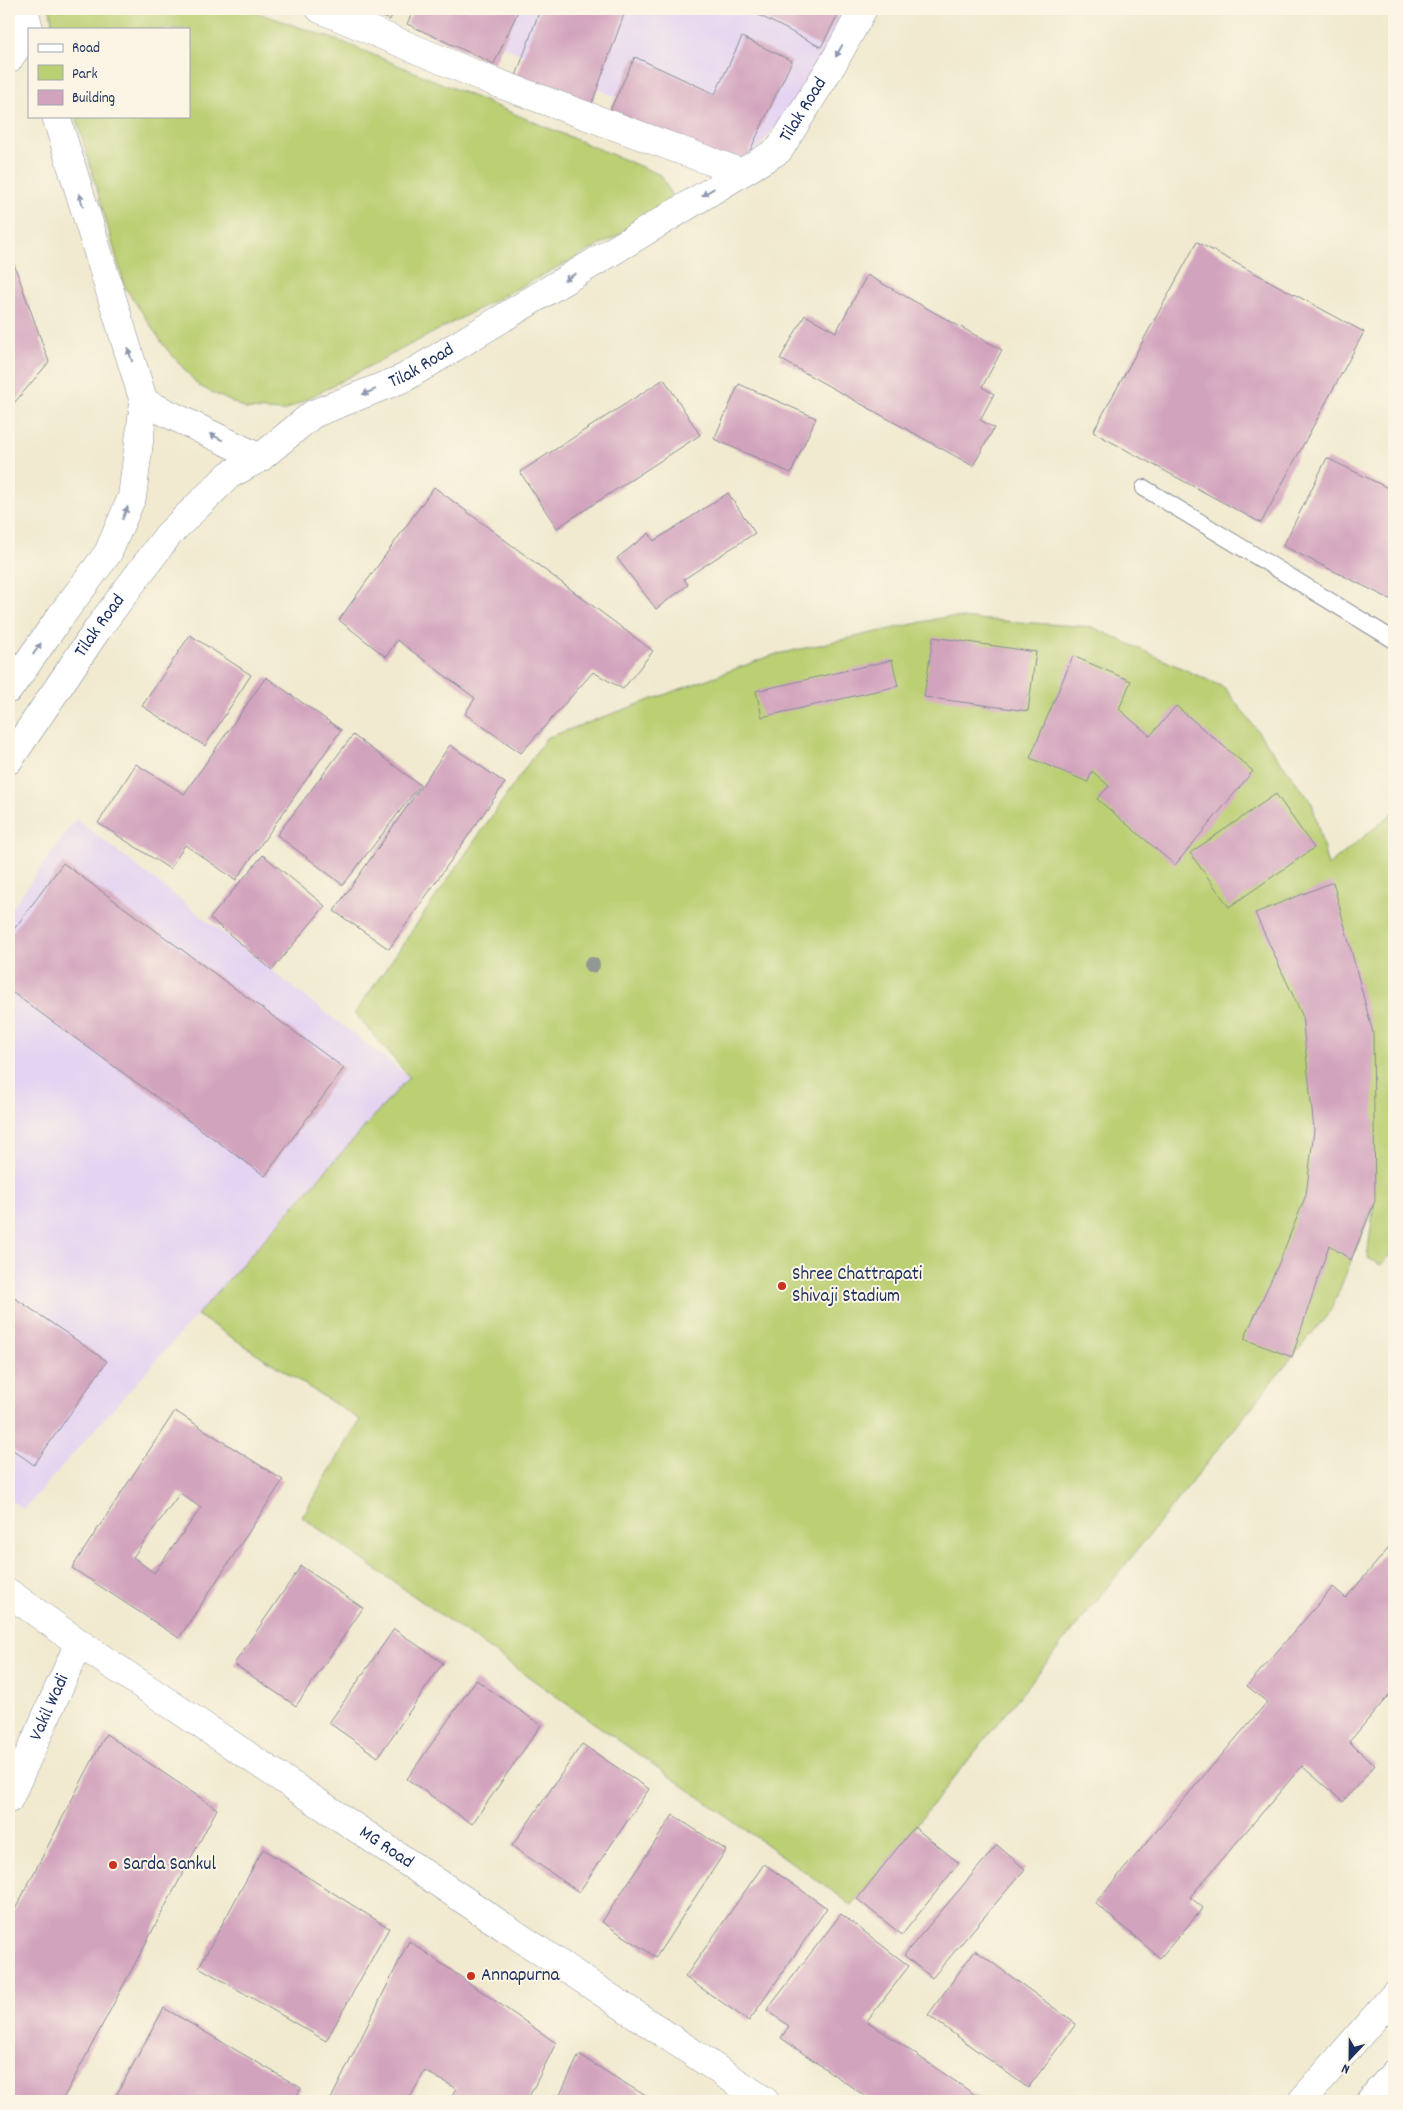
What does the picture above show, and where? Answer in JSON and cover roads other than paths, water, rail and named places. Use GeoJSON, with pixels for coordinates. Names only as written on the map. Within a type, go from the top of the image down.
{"type":"FeatureCollection","features":[{"type":"Feature","properties":{"kind":"main road"},"geometry":{"type":"LineString","coordinates":[[24,9],[29,28]]}},
{"type":"Feature","properties":{"kind":"main road"},"geometry":{"type":"LineString","coordinates":[[320,9],[489,80],[740,172]]}},
{"type":"Feature","properties":{"kind":"main road","name":"Tilak Road"},"geometry":{"type":"LineString","coordinates":[[9,760],[99,627],[168,536],[229,474],[260,458],[313,414],[404,378],[779,150],[863,9]]}},
{"type":"Feature","properties":{"kind":"main road"},"geometry":{"type":"LineString","coordinates":[[9,59],[28,30]]}},
{"type":"Feature","properties":{"kind":"main road","name":"Tilak Road"},"geometry":{"type":"LineString","coordinates":[[9,689],[108,553],[132,497],[144,402],[57,118]]}},
{"type":"Feature","properties":{"kind":"main road"},"geometry":{"type":"LineString","coordinates":[[144,402],[260,458]]}},
{"type":"Feature","properties":{"kind":"main road","name":"MG Road"},"geometry":{"type":"LineString","coordinates":[[9,1593],[79,1643],[765,2101]]}},
{"type":"Feature","properties":{"kind":"main road","name":"Vakil Wadi"},"geometry":{"type":"LineString","coordinates":[[9,1799],[79,1643]]}},
{"type":"Feature","properties":{"kind":"main road"},"geometry":{"type":"LineString","coordinates":[[1302,2101],[1394,1995]]}},
{"type":"Feature","properties":{"kind":"main road"},"geometry":{"type":"LineString","coordinates":[[1370,2101],[1394,2073]]}},
{"type":"Feature","properties":{"kind":"lane"},"geometry":{"type":"LineString","coordinates":[[1144,488],[1394,640]]}},
{"type":"Feature","properties":{"kind":"place","name":"Shree Chattrapati Shivaji Stadium"},"geometry":{"type":"Point","coordinates":[782,1286]}},
{"type":"Feature","properties":{"kind":"place","name":"Sarda Sankul"},"geometry":{"type":"Point","coordinates":[113,1865]}},
{"type":"Feature","properties":{"kind":"place","name":"Annapurna"},"geometry":{"type":"Point","coordinates":[471,1976]}}]}
